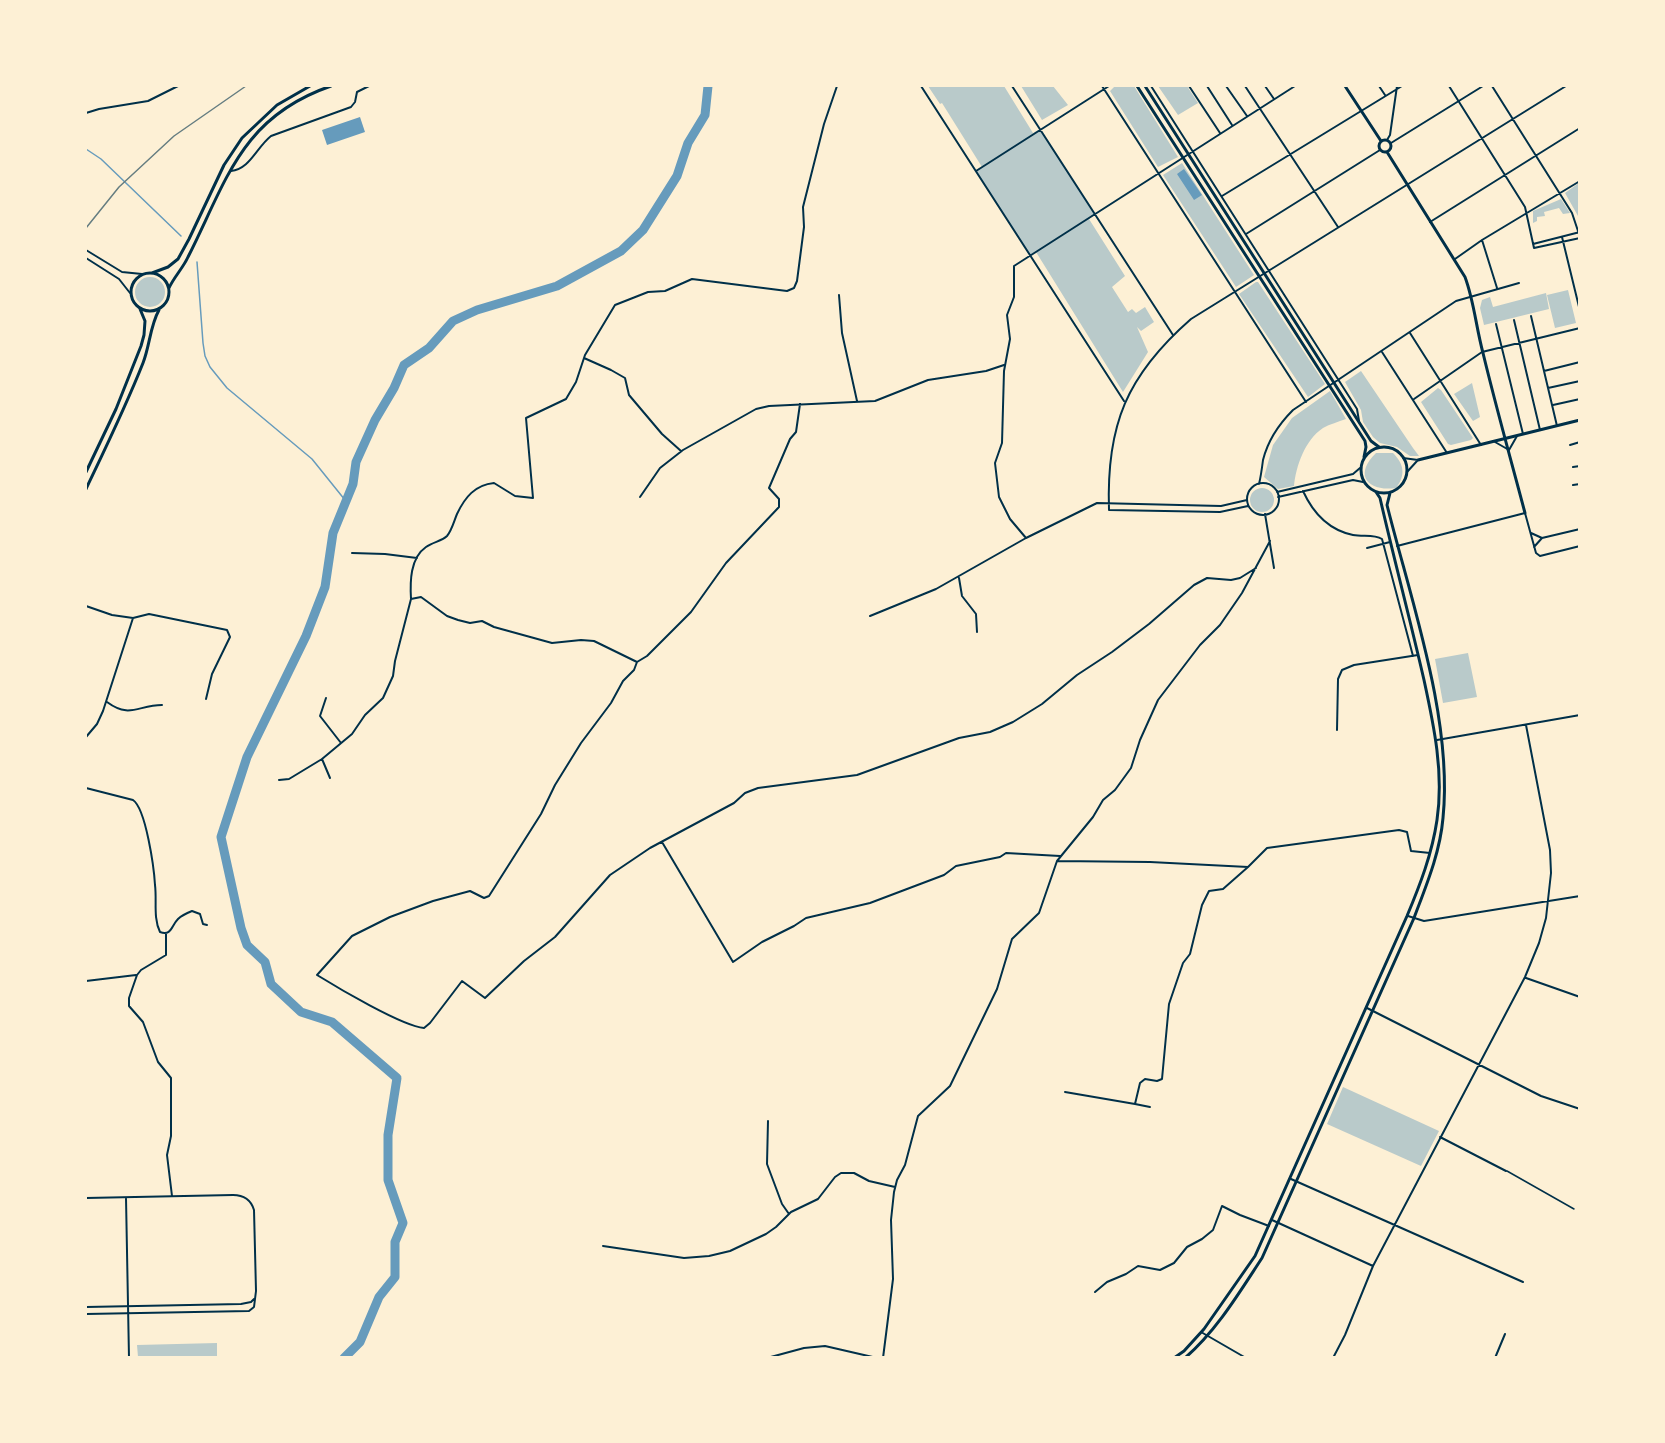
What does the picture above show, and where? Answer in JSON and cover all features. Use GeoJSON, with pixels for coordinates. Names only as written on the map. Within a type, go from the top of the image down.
{"type":"FeatureCollection","features":[{"type":"Feature","properties":{"kind":"street"},"geometry":{"type":"LineString","coordinates":[[86,113],[148,101],[178,86]]}},
{"type":"Feature","properties":{"kind":"street"},"geometry":{"type":"LineString","coordinates":[[86,250],[122,272],[152,273],[168,267],[178,259],[224,165],[242,138],[277,105],[310,86]]}},
{"type":"Feature","properties":{"kind":"street"},"geometry":{"type":"LineString","coordinates":[[86,489],[132,390],[147,352],[159,310],[166,303],[169,288],[188,257],[229,172],[249,142],[274,117],[294,103],[331,86]]}},
{"type":"Feature","properties":{"kind":"street"},"geometry":{"type":"LineString","coordinates":[[229,172],[243,168],[271,136],[351,107],[355,102],[357,92],[369,86]]}},
{"type":"Feature","properties":{"kind":"street"},"geometry":{"type":"LineString","coordinates":[[279,780],[289,779],[322,759],[352,734],[365,715],[383,698],[390,686],[411,599],[411,578],[417,558],[424,548],[446,537],[470,493],[484,484],[494,483],[515,496],[532,498],[526,418],[566,399],[599,329],[615,305],[648,292],[665,291],[692,279],[787,291],[795,288],[804,227],[803,207],[824,124],[837,86]]}},
{"type":"Feature","properties":{"kind":"street"},"geometry":{"type":"LineString","coordinates":[[921,86],[1124,402]]}},
{"type":"Feature","properties":{"kind":"street"},"geometry":{"type":"LineString","coordinates":[[1012,86],[1173,335]]}},
{"type":"Feature","properties":{"kind":"street"},"geometry":{"type":"LineString","coordinates":[[976,171],[1103,87],[1109,86]]}},
{"type":"Feature","properties":{"kind":"street"},"geometry":{"type":"LineString","coordinates":[[1137,86],[1365,441],[1364,457],[1360,468],[1353,474],[1277,492]]}},
{"type":"Feature","properties":{"kind":"street"},"geometry":{"type":"LineString","coordinates":[[1145,86],[1337,382]]}},
{"type":"Feature","properties":{"kind":"street"},"geometry":{"type":"LineString","coordinates":[[1151,86],[1269,270],[1371,441],[1379,447],[1395,450],[1404,458],[1418,460],[1580,420]]}},
{"type":"Feature","properties":{"kind":"street"},"geometry":{"type":"LineString","coordinates":[[1190,86],[1220,133]]}},
{"type":"Feature","properties":{"kind":"street"},"geometry":{"type":"LineString","coordinates":[[1207,86],[1232,125]]}},
{"type":"Feature","properties":{"kind":"street"},"geometry":{"type":"LineString","coordinates":[[1226,86],[1246,116]]}},
{"type":"Feature","properties":{"kind":"street"},"geometry":{"type":"LineString","coordinates":[[1245,86],[1338,227]]}},
{"type":"Feature","properties":{"kind":"street"},"geometry":{"type":"LineString","coordinates":[[1265,86],[1274,99]]}},
{"type":"Feature","properties":{"kind":"street"},"geometry":{"type":"LineString","coordinates":[[1283,86],[1287,91]]}},
{"type":"Feature","properties":{"kind":"street"},"geometry":{"type":"LineString","coordinates":[[1026,538],[1010,519],[999,497],[995,463],[1002,443],[1005,364],[1010,339],[1007,315],[1014,297],[1014,266],[1295,86]]}},
{"type":"Feature","properties":{"kind":"street"},"geometry":{"type":"LineString","coordinates":[[1345,86],[1381,141],[1389,142],[1483,86]]}},
{"type":"Feature","properties":{"kind":"street"},"geometry":{"type":"LineString","coordinates":[[1379,86],[1385,95]]}},
{"type":"Feature","properties":{"kind":"street"},"geometry":{"type":"LineString","coordinates":[[1222,196],[1402,86]]}},
{"type":"Feature","properties":{"kind":"street"},"geometry":{"type":"LineString","coordinates":[[1449,86],[1525,207],[1534,248],[1580,237],[1572,213],[1492,86]]}},
{"type":"Feature","properties":{"kind":"street"},"geometry":{"type":"LineString","coordinates":[[1248,506],[1220,512],[1109,510],[1114,433],[1124,402],[1142,371],[1158,350],[1191,320],[1264,272],[1566,86]]}},
{"type":"Feature","properties":{"kind":"street"},"geometry":{"type":"LineString","coordinates":[[1103,87],[1306,402]]}},
{"type":"Feature","properties":{"kind":"street"},"geometry":{"type":"LineString","coordinates":[[1387,152],[1390,150],[1389,142],[1397,87]]}},
{"type":"Feature","properties":{"kind":"street"},"geometry":{"type":"LineString","coordinates":[[1430,222],[1580,128]]}},
{"type":"Feature","properties":{"kind":"street"},"geometry":{"type":"LineString","coordinates":[[1380,150],[1381,141]]}},
{"type":"Feature","properties":{"kind":"street"},"geometry":{"type":"LineString","coordinates":[[1245,234],[1380,150],[1387,152],[1465,277],[1472,296],[1482,352],[1536,553],[1540,556],[1580,546]]}},
{"type":"Feature","properties":{"kind":"street"},"geometry":{"type":"LineString","coordinates":[[1455,260],[1482,240],[1580,181]]}},
{"type":"Feature","properties":{"kind":"street"},"geometry":{"type":"LineString","coordinates":[[1533,244],[1578,233]]}},
{"type":"Feature","properties":{"kind":"street"},"geometry":{"type":"LineString","coordinates":[[1562,237],[1580,311]]}},
{"type":"Feature","properties":{"kind":"street"},"geometry":{"type":"LineString","coordinates":[[1482,240],[1497,288]]}},
{"type":"Feature","properties":{"kind":"street"},"geometry":{"type":"LineString","coordinates":[[86,258],[118,279],[130,293],[134,304],[140,309],[149,312],[159,310]]}},
{"type":"Feature","properties":{"kind":"street"},"geometry":{"type":"LineString","coordinates":[[152,273],[163,278],[169,288]]}},
{"type":"Feature","properties":{"kind":"street"},"geometry":{"type":"LineString","coordinates":[[130,293],[132,284],[142,274]]}},
{"type":"Feature","properties":{"kind":"street"},"geometry":{"type":"LineString","coordinates":[[1259,484],[1271,438],[1288,415],[1456,301],[1519,283]]}},
{"type":"Feature","properties":{"kind":"street"},"geometry":{"type":"LineString","coordinates":[[839,295],[842,333],[857,401]]}},
{"type":"Feature","properties":{"kind":"street"},"geometry":{"type":"LineString","coordinates":[[86,472],[116,409],[138,354],[145,328],[140,309]]}},
{"type":"Feature","properties":{"kind":"street"},"geometry":{"type":"LineString","coordinates":[[1531,316],[1557,426]]}},
{"type":"Feature","properties":{"kind":"street"},"geometry":{"type":"LineString","coordinates":[[1514,320],[1540,430]]}},
{"type":"Feature","properties":{"kind":"street"},"geometry":{"type":"LineString","coordinates":[[1496,324],[1523,434]]}},
{"type":"Feature","properties":{"kind":"street"},"geometry":{"type":"LineString","coordinates":[[1414,399],[1482,352],[1580,328]]}},
{"type":"Feature","properties":{"kind":"street"},"geometry":{"type":"LineString","coordinates":[[1410,333],[1481,445]]}},
{"type":"Feature","properties":{"kind":"street"},"geometry":{"type":"LineString","coordinates":[[1382,352],[1447,453]]}},
{"type":"Feature","properties":{"kind":"street"},"geometry":{"type":"LineString","coordinates":[[584,358],[625,378],[629,395],[662,434],[681,451]]}},
{"type":"Feature","properties":{"kind":"street"},"geometry":{"type":"LineString","coordinates":[[1544,371],[1580,362]]}},
{"type":"Feature","properties":{"kind":"street"},"geometry":{"type":"LineString","coordinates":[[640,497],[660,468],[681,451],[756,409],[800,404],[875,401],[928,380],[986,371],[1005,364]]}},
{"type":"Feature","properties":{"kind":"street"},"geometry":{"type":"LineString","coordinates":[[1548,388],[1580,381]]}},
{"type":"Feature","properties":{"kind":"street"},"geometry":{"type":"LineString","coordinates":[[1552,405],[1580,399]]}},
{"type":"Feature","properties":{"kind":"street"},"geometry":{"type":"LineString","coordinates":[[800,404],[796,432],[790,439],[769,488],[779,499],[779,507],[726,563],[691,612],[650,653],[636,662],[634,670],[623,681],[611,703],[555,785],[541,814],[489,896],[484,898],[470,891],[433,901],[390,917],[352,936],[317,975],[385,1012],[424,1028],[462,981],[485,998],[524,961],[555,937],[610,875],[662,842],[734,803],[745,793],[758,788],[857,775],[959,738],[990,732],[1042,704],[1077,675],[1149,624],[1194,585],[1207,578],[1230,580],[1240,578],[1256,568]]}},
{"type":"Feature","properties":{"kind":"street"},"geometry":{"type":"LineString","coordinates":[[1509,450],[1517,436]]}},
{"type":"Feature","properties":{"kind":"street"},"geometry":{"type":"LineString","coordinates":[[1495,442],[1509,450]]}},
{"type":"Feature","properties":{"kind":"street"},"geometry":{"type":"LineString","coordinates":[[1570,445],[1580,442]]}},
{"type":"Feature","properties":{"kind":"street"},"geometry":{"type":"LineString","coordinates":[[1364,457],[1379,447]]}},
{"type":"Feature","properties":{"kind":"street"},"geometry":{"type":"LineString","coordinates":[[1404,458],[1407,472]]}},
{"type":"Feature","properties":{"kind":"street"},"geometry":{"type":"LineString","coordinates":[[1376,492],[1390,493],[1402,485],[1407,472],[1418,460]]}},
{"type":"Feature","properties":{"kind":"street"},"geometry":{"type":"LineString","coordinates":[[1573,467],[1580,466]]}},
{"type":"Feature","properties":{"kind":"street"},"geometry":{"type":"LineString","coordinates":[[1360,468],[1363,482]]}},
{"type":"Feature","properties":{"kind":"street"},"geometry":{"type":"LineString","coordinates":[[1174,1358],[1184,1351],[1201,1332],[1256,1256],[1407,916],[1426,870],[1437,819],[1439,781],[1437,740],[1380,498],[1363,482],[1353,480],[1278,497]]}},
{"type":"Feature","properties":{"kind":"street"},"geometry":{"type":"LineString","coordinates":[[1259,484],[1270,485],[1277,492],[1277,506],[1265,514],[1256,513],[1248,506],[1249,491],[1259,484]]}},
{"type":"Feature","properties":{"kind":"street"},"geometry":{"type":"LineString","coordinates":[[1573,485],[1580,484]]}},
{"type":"Feature","properties":{"kind":"street"},"geometry":{"type":"LineString","coordinates":[[1303,491],[1312,509],[1327,523],[1352,535],[1380,537],[1385,544],[1413,656]]}},
{"type":"Feature","properties":{"kind":"street"},"geometry":{"type":"LineString","coordinates":[[1185,1358],[1206,1336],[1238,1295],[1262,1258],[1414,918],[1432,869],[1443,820],[1445,781],[1442,739],[1426,656],[1387,505],[1390,493]]}},
{"type":"Feature","properties":{"kind":"street"},"geometry":{"type":"LineString","coordinates":[[870,616],[918,598],[959,578],[1026,538],[1097,503],[1221,506],[1247,500]]}},
{"type":"Feature","properties":{"kind":"street"},"geometry":{"type":"LineString","coordinates":[[1397,546],[1525,513]]}},
{"type":"Feature","properties":{"kind":"street"},"geometry":{"type":"LineString","coordinates":[[1265,514],[1274,568]]}},
{"type":"Feature","properties":{"kind":"street"},"geometry":{"type":"LineString","coordinates":[[1531,533],[1542,537],[1580,529]]}},
{"type":"Feature","properties":{"kind":"street"},"geometry":{"type":"LineString","coordinates":[[1534,547],[1542,537]]}},
{"type":"Feature","properties":{"kind":"street"},"geometry":{"type":"LineString","coordinates":[[883,1358],[893,1279],[891,1220],[895,1187],[905,1166],[918,1116],[950,1086],[997,989],[1012,939],[1039,913],[1060,856],[1131,768],[1140,740],[1158,700],[1191,656],[1220,625],[1270,541]]}},
{"type":"Feature","properties":{"kind":"street"},"geometry":{"type":"LineString","coordinates":[[1367,548],[1390,542]]}},
{"type":"Feature","properties":{"kind":"street"},"geometry":{"type":"LineString","coordinates":[[352,554],[385,554],[417,558]]}},
{"type":"Feature","properties":{"kind":"street"},"geometry":{"type":"LineString","coordinates":[[959,578],[962,596],[976,614],[977,632]]}},
{"type":"Feature","properties":{"kind":"street"},"geometry":{"type":"LineString","coordinates":[[411,599],[421,597],[447,616],[458,620],[471,623],[482,621],[494,627],[552,643],[594,641],[636,662]]}},
{"type":"Feature","properties":{"kind":"street"},"geometry":{"type":"LineString","coordinates":[[86,606],[112,615],[133,618],[149,614],[230,632],[230,638],[212,674],[206,699]]}},
{"type":"Feature","properties":{"kind":"street"},"geometry":{"type":"LineString","coordinates":[[86,737],[97,724],[107,702],[133,618]]}},
{"type":"Feature","properties":{"kind":"street"},"geometry":{"type":"LineString","coordinates":[[1337,730],[1338,679],[1342,670],[1354,665],[1418,655]]}},
{"type":"Feature","properties":{"kind":"street"},"geometry":{"type":"LineString","coordinates":[[326,698],[320,716],[341,743]]}},
{"type":"Feature","properties":{"kind":"street"},"geometry":{"type":"LineString","coordinates":[[107,702],[132,712],[143,707],[162,705]]}},
{"type":"Feature","properties":{"kind":"street"},"geometry":{"type":"LineString","coordinates":[[1437,740],[1580,715]]}},
{"type":"Feature","properties":{"kind":"street"},"geometry":{"type":"LineString","coordinates":[[1333,1358],[1346,1335],[1373,1266],[1525,977],[1539,943],[1549,901],[1550,850],[1526,725]]}},
{"type":"Feature","properties":{"kind":"street"},"geometry":{"type":"LineString","coordinates":[[322,759],[330,778]]}},
{"type":"Feature","properties":{"kind":"street"},"geometry":{"type":"LineString","coordinates":[[86,788],[133,800],[138,804],[147,830],[153,867],[157,923],[160,932],[166,934]]}},
{"type":"Feature","properties":{"kind":"street"},"geometry":{"type":"LineString","coordinates":[[1135,1104],[1142,1080],[1145,1078],[1160,1081],[1162,1079],[1169,1004],[1183,963],[1190,954],[1202,905],[1209,891],[1223,889],[1267,848],[1399,830],[1407,832],[1412,851],[1430,852]]}},
{"type":"Feature","properties":{"kind":"street"},"geometry":{"type":"LineString","coordinates":[[662,842],[733,962],[762,942],[806,918],[870,903],[944,874],[956,866],[1000,858],[1006,853],[1060,856]]}},
{"type":"Feature","properties":{"kind":"street"},"geometry":{"type":"LineString","coordinates":[[1057,861],[1150,862],[1248,867]]}},
{"type":"Feature","properties":{"kind":"street"},"geometry":{"type":"LineString","coordinates":[[1407,916],[1424,921],[1580,896]]}},
{"type":"Feature","properties":{"kind":"street"},"geometry":{"type":"LineString","coordinates":[[166,934],[170,932],[178,918],[192,910],[200,914],[203,924],[207,925]]}},
{"type":"Feature","properties":{"kind":"street"},"geometry":{"type":"LineString","coordinates":[[166,934],[166,955],[141,970],[137,975],[129,1006],[143,1022],[158,1062],[171,1078],[171,1136],[166,1155],[172,1196]]}},
{"type":"Feature","properties":{"kind":"street"},"geometry":{"type":"LineString","coordinates":[[86,981],[137,975]]}},
{"type":"Feature","properties":{"kind":"street"},"geometry":{"type":"LineString","coordinates":[[1525,977],[1580,997]]}},
{"type":"Feature","properties":{"kind":"street"},"geometry":{"type":"LineString","coordinates":[[1367,1008],[1541,1096],[1580,1109]]}},
{"type":"Feature","properties":{"kind":"street"},"geometry":{"type":"LineString","coordinates":[[1065,1092],[1150,1107]]}},
{"type":"Feature","properties":{"kind":"street"},"geometry":{"type":"LineString","coordinates":[[768,1121],[767,1164],[782,1204],[789,1215]]}},
{"type":"Feature","properties":{"kind":"street"},"geometry":{"type":"LineString","coordinates":[[1440,1137],[1506,1171]]}},
{"type":"Feature","properties":{"kind":"street"},"geometry":{"type":"LineString","coordinates":[[603,1246],[675,1257],[709,1256],[730,1251],[766,1234],[789,1215],[818,1199],[835,1177],[842,1173],[854,1173],[869,1181],[895,1187]]}},
{"type":"Feature","properties":{"kind":"street"},"geometry":{"type":"LineString","coordinates":[[1291,1179],[1523,1282]]}},
{"type":"Feature","properties":{"kind":"street"},"geometry":{"type":"LineString","coordinates":[[86,1198],[237,1195],[248,1199],[255,1215],[255,1296],[254,1307],[249,1311],[86,1314]]}},
{"type":"Feature","properties":{"kind":"street"},"geometry":{"type":"LineString","coordinates":[[126,1197],[129,1358]]}},
{"type":"Feature","properties":{"kind":"street"},"geometry":{"type":"LineString","coordinates":[[1095,1292],[1107,1282],[1138,1266],[1160,1270],[1174,1263],[1187,1247],[1213,1230],[1222,1206],[1269,1226]]}},
{"type":"Feature","properties":{"kind":"street"},"geometry":{"type":"LineString","coordinates":[[1272,1220],[1373,1266]]}},
{"type":"Feature","properties":{"kind":"street"},"geometry":{"type":"LineString","coordinates":[[86,1307],[241,1304],[251,1302],[255,1296]]}},
{"type":"Feature","properties":{"kind":"street"},"geometry":{"type":"LineString","coordinates":[[1201,1332],[1246,1358]]}},
{"type":"Feature","properties":{"kind":"street"},"geometry":{"type":"LineString","coordinates":[[1496,1358],[1505,1334]]}},
{"type":"Feature","properties":{"kind":"street"},"geometry":{"type":"LineString","coordinates":[[766,1358],[804,1348],[825,1346],[877,1358]]}},
{"type":"Feature","properties":{"kind":"lane"},"geometry":{"type":"LineString","coordinates":[[1506,1171],[1574,1209]]}},
{"type":"Feature","properties":{"kind":"shaded area"},"geometry":{"type":"Polygon","coordinates":[[[928,86],[1004,86],[1033,133],[1040,129],[1095,214],[1089,219],[1125,276],[1112,287],[1128,312],[1132,309],[1136,313],[1145,307],[1154,322],[1141,331],[1137,327],[1148,352],[1123,392],[1036,252],[1030,255],[976,171],[982,167],[942,103],[940,104],[928,86]]]}},
{"type":"Feature","properties":{"kind":"shaded area"},"geometry":{"type":"Polygon","coordinates":[[[1021,86],[1053,86],[1068,105],[1042,120],[1021,86]]]}},
{"type":"Feature","properties":{"kind":"shaded area"},"geometry":{"type":"Polygon","coordinates":[[[1115,86],[1134,86],[1178,157],[1158,167],[1110,91],[1115,86]]]}},
{"type":"Feature","properties":{"kind":"shaded area"},"geometry":{"type":"Polygon","coordinates":[[[1158,86],[1187,86],[1198,103],[1178,115],[1158,86]]]}},
{"type":"Feature","properties":{"kind":"shaded area"},"geometry":{"type":"Polygon","coordinates":[[[1182,163],[1254,275],[1236,287],[1163,175],[1182,163]]]}},
{"type":"Feature","properties":{"kind":"shaded area"},"geometry":{"type":"Polygon","coordinates":[[[1579,183],[1579,216],[1578,216],[1565,193],[1579,183]]]}},
{"type":"Feature","properties":{"kind":"shaded area"},"geometry":{"type":"Polygon","coordinates":[[[1561,199],[1570,213],[1563,214],[1559,208],[1544,212],[1545,216],[1537,217],[1537,221],[1533,223],[1533,211],[1561,199]]]}},
{"type":"Feature","properties":{"kind":"shaded area"},"geometry":{"type":"Polygon","coordinates":[[[150,277],[161,281],[165,292],[161,303],[150,307],[139,303],[135,292],[139,281],[150,277]]]}},
{"type":"Feature","properties":{"kind":"shaded area"},"geometry":{"type":"Polygon","coordinates":[[[1256,282],[1325,384],[1308,397],[1239,294],[1256,282]]]}},
{"type":"Feature","properties":{"kind":"shaded area"},"geometry":{"type":"Polygon","coordinates":[[[1568,290],[1576,323],[1555,328],[1547,295],[1568,290]]]}},
{"type":"Feature","properties":{"kind":"shaded area"},"geometry":{"type":"Polygon","coordinates":[[[1546,293],[1549,309],[1484,325],[1480,308],[1482,300],[1490,297],[1493,307],[1546,293]]]}},
{"type":"Feature","properties":{"kind":"shaded area"},"geometry":{"type":"Polygon","coordinates":[[[1361,371],[1419,456],[1410,456],[1397,447],[1380,443],[1373,437],[1363,422],[1361,410],[1345,382],[1361,371]]]}},
{"type":"Feature","properties":{"kind":"shaded area"},"geometry":{"type":"Polygon","coordinates":[[[1472,383],[1480,417],[1473,421],[1454,394],[1472,383]]]}},
{"type":"Feature","properties":{"kind":"shaded area"},"geometry":{"type":"Polygon","coordinates":[[[1438,388],[1473,438],[1471,440],[1448,444],[1421,402],[1438,388]]]}},
{"type":"Feature","properties":{"kind":"shaded area"},"geometry":{"type":"Polygon","coordinates":[[[1330,391],[1346,419],[1326,427],[1311,439],[1302,454],[1294,486],[1278,489],[1264,477],[1273,445],[1292,418],[1330,391]]]}},
{"type":"Feature","properties":{"kind":"shaded area"},"geometry":{"type":"Polygon","coordinates":[[[1376,453],[1393,453],[1400,461],[1402,474],[1396,488],[1378,487],[1367,480],[1365,468],[1376,453]]]}},
{"type":"Feature","properties":{"kind":"shaded area"},"geometry":{"type":"Polygon","coordinates":[[[1262,488],[1271,491],[1274,500],[1271,509],[1262,512],[1253,509],[1250,500],[1253,491],[1262,488]]]}},
{"type":"Feature","properties":{"kind":"shaded area"},"geometry":{"type":"Polygon","coordinates":[[[1468,653],[1477,697],[1443,703],[1435,659],[1468,653]]]}},
{"type":"Feature","properties":{"kind":"shaded area"},"geometry":{"type":"Polygon","coordinates":[[[1343,1087],[1439,1131],[1421,1166],[1327,1124],[1343,1087]]]}},
{"type":"Feature","properties":{"kind":"shaded area"},"geometry":{"type":"Polygon","coordinates":[[[217,1343],[217,1357],[138,1357],[137,1345],[217,1343]]]}},
{"type":"Feature","properties":{"kind":"water"},"geometry":{"type":"Polygon","coordinates":[[[360,117],[365,132],[327,145],[322,130],[360,117]]]}},
{"type":"Feature","properties":{"kind":"water"},"geometry":{"type":"Polygon","coordinates":[[[1184,169],[1202,195],[1194,200],[1177,174],[1184,169]]]}},
{"type":"Feature","properties":{"kind":"waterway"},"geometry":{"type":"LineString","coordinates":[[344,1358],[360,1342],[379,1297],[395,1277],[395,1242],[403,1223],[388,1180],[388,1135],[397,1078],[332,1022],[301,1012],[271,984],[265,962],[247,945],[241,928],[221,837],[247,757],[306,636],[325,587],[333,533],[353,484],[356,462],[404,365],[429,348],[453,321],[477,310],[557,286],[621,251],[643,230],[677,176],[688,143],[705,115],[708,86]]}},
{"type":"Feature","properties":{"kind":"waterway"},"geometry":{"type":"LineString","coordinates":[[86,149],[101,159],[181,236]]}},
{"type":"Feature","properties":{"kind":"waterway"},"geometry":{"type":"LineString","coordinates":[[197,262],[203,343],[210,367],[227,388],[312,459],[345,500]]}},
{"type":"Feature","properties":{"kind":"railway"},"geometry":{"type":"LineString","coordinates":[[86,228],[119,187],[174,136],[246,86]]}}]}
